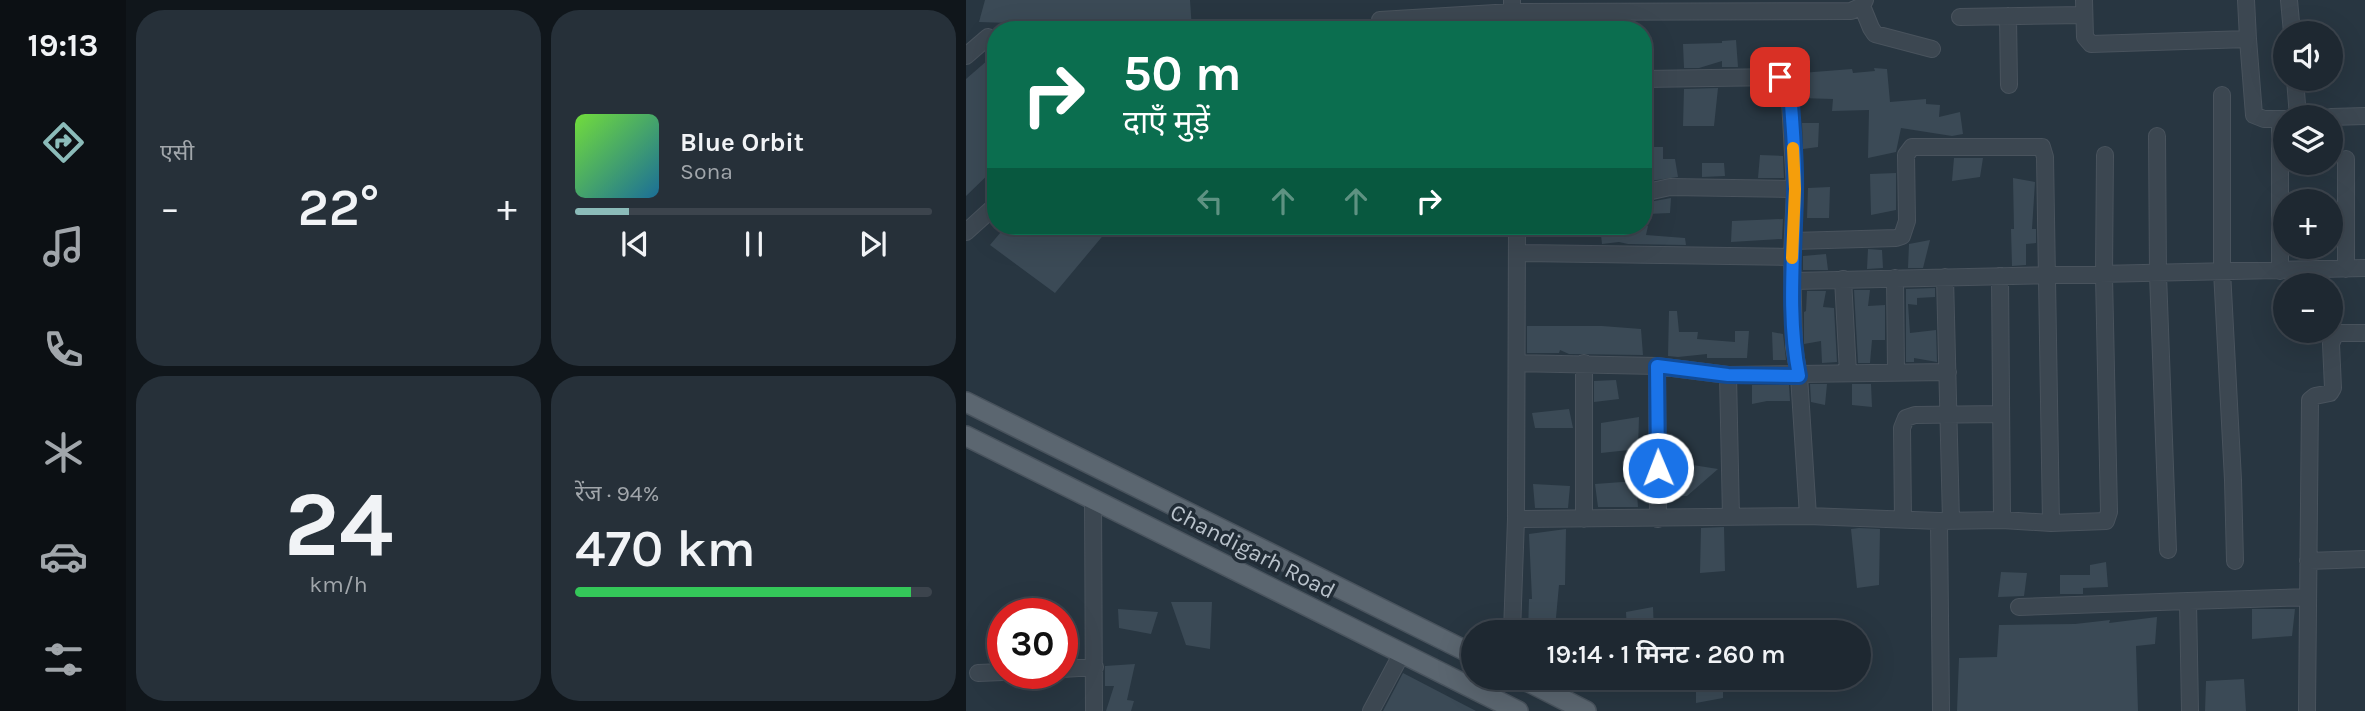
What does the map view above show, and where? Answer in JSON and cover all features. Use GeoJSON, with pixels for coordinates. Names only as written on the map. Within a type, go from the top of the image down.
{"type":"FeatureCollection","features":[{"type":"Feature","properties":{"kind":"main road","name":"Chandigarh Road"},"geometry":{"type":"LineString","coordinates":[[966,402],[1461,649]]}},
{"type":"Feature","properties":{"kind":"main road","name":"Chandigarh Road"},"geometry":{"type":"LineString","coordinates":[[966,436],[1518,711]]}},
{"type":"Feature","properties":{"kind":"main road"},"geometry":{"type":"LineString","coordinates":[[1545,690],[1586,711]]}},
{"type":"Feature","properties":{"kind":"street"},"geometry":{"type":"LineString","coordinates":[[2246,0],[2254,115],[2258,118],[2273,119]]}},
{"type":"Feature","properties":{"kind":"street"},"geometry":{"type":"LineString","coordinates":[[2289,0],[2291,21]]}},
{"type":"Feature","properties":{"kind":"street"},"geometry":{"type":"LineString","coordinates":[[1380,20],[1512,6],[1851,11],[1863,3],[1875,34],[1933,49]]}},
{"type":"Feature","properties":{"kind":"street"},"geometry":{"type":"LineString","coordinates":[[1960,17],[2008,16],[2084,8],[2085,37],[2091,44],[2248,39]]}},
{"type":"Feature","properties":{"kind":"street"},"geometry":{"type":"LineString","coordinates":[[2008,16],[2010,85]]}},
{"type":"Feature","properties":{"kind":"street"},"geometry":{"type":"LineString","coordinates":[[966,56],[987,38]]}},
{"type":"Feature","properties":{"kind":"street"},"geometry":{"type":"LineString","coordinates":[[1652,79],[1786,79],[1790,89],[1795,189],[1794,347],[1799,376],[1808,516]]}},
{"type":"Feature","properties":{"kind":"street"},"geometry":{"type":"LineString","coordinates":[[2222,94],[2222,271],[2235,561]]}},
{"type":"Feature","properties":{"kind":"street"},"geometry":{"type":"LineString","coordinates":[[2343,117],[2365,116]]}},
{"type":"Feature","properties":{"kind":"street"},"geometry":{"type":"LineString","coordinates":[[2157,136],[2158,274],[2168,550]]}},
{"type":"Feature","properties":{"kind":"street"},"geometry":{"type":"LineString","coordinates":[[1518,253],[1793,249],[1896,239],[1902,236],[1908,221],[1906,155],[1912,147],[2042,147],[2045,157],[2051,523]]}},
{"type":"Feature","properties":{"kind":"street"},"geometry":{"type":"LineString","coordinates":[[1516,519],[1808,516],[1945,521],[2102,522],[2109,517],[2104,276],[2105,155]]}},
{"type":"Feature","properties":{"kind":"street"},"geometry":{"type":"LineString","coordinates":[[2346,159],[2346,269]]}},
{"type":"Feature","properties":{"kind":"street"},"geometry":{"type":"LineString","coordinates":[[2280,271],[2282,175]]}},
{"type":"Feature","properties":{"kind":"street"},"geometry":{"type":"LineString","coordinates":[[1652,190],[1670,187],[1795,189]]}},
{"type":"Feature","properties":{"kind":"street"},"geometry":{"type":"LineString","coordinates":[[966,232],[987,213]]}},
{"type":"Feature","properties":{"kind":"street"},"geometry":{"type":"LineString","coordinates":[[1513,620],[1517,235]]}},
{"type":"Feature","properties":{"kind":"street"},"geometry":{"type":"LineString","coordinates":[[1794,281],[2365,268]]}},
{"type":"Feature","properties":{"kind":"street"},"geometry":{"type":"LineString","coordinates":[[2000,276],[2002,520]]}},
{"type":"Feature","properties":{"kind":"street"},"geometry":{"type":"LineString","coordinates":[[1941,711],[1949,415],[1945,277]]}},
{"type":"Feature","properties":{"kind":"street"},"geometry":{"type":"LineString","coordinates":[[1895,278],[1896,371]]}},
{"type":"Feature","properties":{"kind":"street"},"geometry":{"type":"LineString","coordinates":[[1843,279],[1848,373]]}},
{"type":"Feature","properties":{"kind":"street"},"geometry":{"type":"LineString","coordinates":[[2307,711],[2310,400],[2315,396],[2330,393],[2333,388],[2331,344],[2334,336],[2340,333],[2365,333]]}},
{"type":"Feature","properties":{"kind":"street"},"geometry":{"type":"LineString","coordinates":[[1517,362],[1657,366],[1728,375],[1948,372]]}},
{"type":"Feature","properties":{"kind":"street"},"geometry":{"type":"LineString","coordinates":[[1584,363],[1584,519]]}},
{"type":"Feature","properties":{"kind":"street"},"geometry":{"type":"LineString","coordinates":[[1657,366],[1658,519]]}},
{"type":"Feature","properties":{"kind":"street"},"geometry":{"type":"LineString","coordinates":[[1728,375],[1731,517]]}},
{"type":"Feature","properties":{"kind":"street"},"geometry":{"type":"LineString","coordinates":[[1903,520],[1902,428],[1906,418],[1915,415],[2001,414]]}},
{"type":"Feature","properties":{"kind":"street"},"geometry":{"type":"LineString","coordinates":[[1093,499],[1094,711]]}},
{"type":"Feature","properties":{"kind":"street"},"geometry":{"type":"LineString","coordinates":[[2308,561],[2365,559]]}},
{"type":"Feature","properties":{"kind":"street"},"geometry":{"type":"LineString","coordinates":[[2019,607],[2308,597]]}},
{"type":"Feature","properties":{"kind":"street"},"geometry":{"type":"LineString","coordinates":[[2188,601],[2190,711]]}},
{"type":"Feature","properties":{"kind":"street"},"geometry":{"type":"LineString","coordinates":[[1371,711],[1402,653]]}},
{"type":"Feature","properties":{"kind":"street"},"geometry":{"type":"LineString","coordinates":[[1078,668],[1094,667]]}},
{"type":"Feature","properties":{"kind":"street"},"geometry":{"type":"LineString","coordinates":[[978,673],[987,673]]}},
{"type":"Feature","properties":{"kind":"building"},"geometry":{"type":"Polygon","coordinates":[[[985,0],[1190,0],[1191,21],[987,21],[979,22],[985,0]]]}},
{"type":"Feature","properties":{"kind":"building"},"geometry":{"type":"Polygon","coordinates":[[[1736,40],[1738,67],[1722,67],[1722,61],[1699,68],[1684,68],[1683,44],[1736,40]]]}},
{"type":"Feature","properties":{"kind":"building"},"geometry":{"type":"Polygon","coordinates":[[[987,61],[987,176],[966,196],[966,79],[987,61]]]}},
{"type":"Feature","properties":{"kind":"building"},"geometry":{"type":"Polygon","coordinates":[[[1874,68],[1887,69],[1890,102],[1926,99],[1926,104],[1940,105],[1939,117],[1960,112],[1963,134],[1952,136],[1901,128],[1896,152],[1868,158],[1869,110],[1832,111],[1833,99],[1800,98],[1801,73],[1852,69],[1853,73],[1875,71],[1874,68]]]}},
{"type":"Feature","properties":{"kind":"building"},"geometry":{"type":"Polygon","coordinates":[[[1718,88],[1714,126],[1683,126],[1684,89],[1718,88]]]}},
{"type":"Feature","properties":{"kind":"building"},"geometry":{"type":"Polygon","coordinates":[[[1755,88],[1779,88],[1779,97],[1754,100],[1755,88]]]}},
{"type":"Feature","properties":{"kind":"building"},"geometry":{"type":"Polygon","coordinates":[[[1802,123],[1819,123],[1818,147],[1803,149],[1802,123]]]}},
{"type":"Feature","properties":{"kind":"building"},"geometry":{"type":"Polygon","coordinates":[[[1652,147],[1663,147],[1663,159],[1675,159],[1678,177],[1652,181],[1652,147]]]}},
{"type":"Feature","properties":{"kind":"building"},"geometry":{"type":"Polygon","coordinates":[[[1760,155],[1783,156],[1784,178],[1758,178],[1760,155]]]}},
{"type":"Feature","properties":{"kind":"building"},"geometry":{"type":"Polygon","coordinates":[[[1954,158],[1983,158],[1980,177],[1952,181],[1954,158]]]}},
{"type":"Feature","properties":{"kind":"building"},"geometry":{"type":"Polygon","coordinates":[[[1702,163],[1724,163],[1725,176],[1702,177],[1702,163]]]}},
{"type":"Feature","properties":{"kind":"building"},"geometry":{"type":"Polygon","coordinates":[[[1896,173],[1896,210],[1871,215],[1870,174],[1896,173]]]}},
{"type":"Feature","properties":{"kind":"building"},"geometry":{"type":"Polygon","coordinates":[[[2013,178],[2035,182],[2032,229],[2036,229],[2036,243],[2026,244],[2026,265],[2012,266],[2011,229],[2014,229],[2013,178]]]}},
{"type":"Feature","properties":{"kind":"building"},"geometry":{"type":"Polygon","coordinates":[[[1830,187],[1829,218],[1807,218],[1808,188],[1830,187]]]}},
{"type":"Feature","properties":{"kind":"building"},"geometry":{"type":"Polygon","coordinates":[[[1671,198],[1670,213],[1652,214],[1652,201],[1671,198]]]}},
{"type":"Feature","properties":{"kind":"building"},"geometry":{"type":"Polygon","coordinates":[[[1783,219],[1782,239],[1731,242],[1732,221],[1783,219]]]}},
{"type":"Feature","properties":{"kind":"building"},"geometry":{"type":"Polygon","coordinates":[[[998,235],[1103,235],[1055,293],[990,245],[998,235]]]}},
{"type":"Feature","properties":{"kind":"building"},"geometry":{"type":"Polygon","coordinates":[[[1601,235],[1646,235],[1685,238],[1686,245],[1619,242],[1602,244],[1601,235]]]}},
{"type":"Feature","properties":{"kind":"building"},"geometry":{"type":"Polygon","coordinates":[[[1930,240],[1923,268],[1908,268],[1909,244],[1930,240]]]}},
{"type":"Feature","properties":{"kind":"building"},"geometry":{"type":"Polygon","coordinates":[[[1868,249],[1882,250],[1883,268],[1867,269],[1868,249]]]}},
{"type":"Feature","properties":{"kind":"building"},"geometry":{"type":"Polygon","coordinates":[[[1826,254],[1828,270],[1803,270],[1803,256],[1826,254]]]}},
{"type":"Feature","properties":{"kind":"building"},"geometry":{"type":"Polygon","coordinates":[[[1935,288],[1935,297],[1917,298],[1917,305],[1908,304],[1910,333],[1936,330],[1937,362],[1914,358],[1914,362],[1906,362],[1906,289],[1935,288]]]}},
{"type":"Feature","properties":{"kind":"building"},"geometry":{"type":"Polygon","coordinates":[[[1854,290],[1870,290],[1868,306],[1885,305],[1885,340],[1872,340],[1870,363],[1858,363],[1854,290]]]}},
{"type":"Feature","properties":{"kind":"building"},"geometry":{"type":"Polygon","coordinates":[[[1807,291],[1826,291],[1823,307],[1834,308],[1837,362],[1822,363],[1821,341],[1804,344],[1807,291]]]}},
{"type":"Feature","properties":{"kind":"building"},"geometry":{"type":"Polygon","coordinates":[[[1669,311],[1677,311],[1679,332],[1698,332],[1697,339],[1735,342],[1735,331],[1749,331],[1747,358],[1707,358],[1707,354],[1668,356],[1669,311]]]}},
{"type":"Feature","properties":{"kind":"building"},"geometry":{"type":"Polygon","coordinates":[[[1527,326],[1641,329],[1643,355],[1569,354],[1560,350],[1559,353],[1527,353],[1527,326]]]}},
{"type":"Feature","properties":{"kind":"building"},"geometry":{"type":"Polygon","coordinates":[[[1772,332],[1783,334],[1786,360],[1773,360],[1772,332]]]}},
{"type":"Feature","properties":{"kind":"building"},"geometry":{"type":"Polygon","coordinates":[[[1616,380],[1619,399],[1594,402],[1594,381],[1616,380]]]}},
{"type":"Feature","properties":{"kind":"building"},"geometry":{"type":"Polygon","coordinates":[[[1810,384],[1827,384],[1825,405],[1811,402],[1810,384]]]}},
{"type":"Feature","properties":{"kind":"building"},"geometry":{"type":"Polygon","coordinates":[[[1852,384],[1871,384],[1872,407],[1852,405],[1852,384]]]}},
{"type":"Feature","properties":{"kind":"building"},"geometry":{"type":"Polygon","coordinates":[[[1752,385],[1789,385],[1790,401],[1752,404],[1752,385]]]}},
{"type":"Feature","properties":{"kind":"building"},"geometry":{"type":"Polygon","coordinates":[[[1569,409],[1573,428],[1535,428],[1532,413],[1569,409]]]}},
{"type":"Feature","properties":{"kind":"building"},"geometry":{"type":"Polygon","coordinates":[[[1639,417],[1638,449],[1601,453],[1601,423],[1639,417]]]}},
{"type":"Feature","properties":{"kind":"building"},"geometry":{"type":"Polygon","coordinates":[[[1674,462],[1718,469],[1687,496],[1668,496],[1668,483],[1674,462]]]}},
{"type":"Feature","properties":{"kind":"building"},"geometry":{"type":"Polygon","coordinates":[[[1636,481],[1638,507],[1598,507],[1595,484],[1636,481]]]}},
{"type":"Feature","properties":{"kind":"building"},"geometry":{"type":"Polygon","coordinates":[[[1533,484],[1570,486],[1568,508],[1535,508],[1533,484]]]}},
{"type":"Feature","properties":{"kind":"building"},"geometry":{"type":"Polygon","coordinates":[[[1724,527],[1725,571],[1700,573],[1701,528],[1724,527]]]}},
{"type":"Feature","properties":{"kind":"building"},"geometry":{"type":"Polygon","coordinates":[[[1566,529],[1565,585],[1559,585],[1556,620],[1528,620],[1529,599],[1532,599],[1529,534],[1566,529]]]}},
{"type":"Feature","properties":{"kind":"building"},"geometry":{"type":"Polygon","coordinates":[[[1851,529],[1880,529],[1879,585],[1857,588],[1851,529]]]}},
{"type":"Feature","properties":{"kind":"building"},"geometry":{"type":"Polygon","coordinates":[[[2106,562],[2108,587],[2083,588],[2083,594],[2060,594],[2060,575],[2090,575],[2090,565],[2106,562]]]}},
{"type":"Feature","properties":{"kind":"building"},"geometry":{"type":"Polygon","coordinates":[[[2001,572],[2027,573],[2024,596],[1998,597],[2001,572]]]}},
{"type":"Feature","properties":{"kind":"building"},"geometry":{"type":"Polygon","coordinates":[[[1171,602],[1212,602],[1210,649],[1186,645],[1171,602]]]}},
{"type":"Feature","properties":{"kind":"building"},"geometry":{"type":"Polygon","coordinates":[[[1653,607],[1654,620],[1626,620],[1626,612],[1653,607]]]}},
{"type":"Feature","properties":{"kind":"building"},"geometry":{"type":"Polygon","coordinates":[[[1118,609],[1158,612],[1151,634],[1119,628],[1118,609]]]}},
{"type":"Feature","properties":{"kind":"building"},"geometry":{"type":"Polygon","coordinates":[[[2252,609],[2295,609],[2292,636],[2252,639],[2252,609]]]}},
{"type":"Feature","properties":{"kind":"building"},"geometry":{"type":"Polygon","coordinates":[[[2157,617],[2155,644],[2136,646],[2138,711],[1957,711],[1959,658],[1997,657],[1999,625],[2075,624],[2110,620],[2109,623],[2157,617]]]}},
{"type":"Feature","properties":{"kind":"building"},"geometry":{"type":"Polygon","coordinates":[[[1135,664],[1127,700],[1134,701],[1131,711],[1106,711],[1114,686],[1105,686],[1105,666],[1135,664]]]}},
{"type":"Feature","properties":{"kind":"building"},"geometry":{"type":"Polygon","coordinates":[[[1403,673],[1476,711],[1383,711],[1403,673]]]}},
{"type":"Feature","properties":{"kind":"building"},"geometry":{"type":"Polygon","coordinates":[[[2244,679],[2246,711],[2205,711],[2206,681],[2244,679]]]}},
{"type":"Feature","properties":{"kind":"building"},"geometry":{"type":"Polygon","coordinates":[[[1696,690],[1723,690],[1723,698],[1696,703],[1696,690]]]}},
{"type":"Feature","properties":{"kind":"slow traffic"},"geometry":{"type":"LineString","coordinates":[[1792,258],[1795,189],[1793,148]]}},
{"type":"Feature","properties":{"kind":"route"},"geometry":{"type":"LineString","coordinates":[[1658,468],[1657,366],[1728,375],[1799,376],[1794,347],[1792,298],[1795,189],[1790,89],[1786,79],[1780,77]]}}]}
